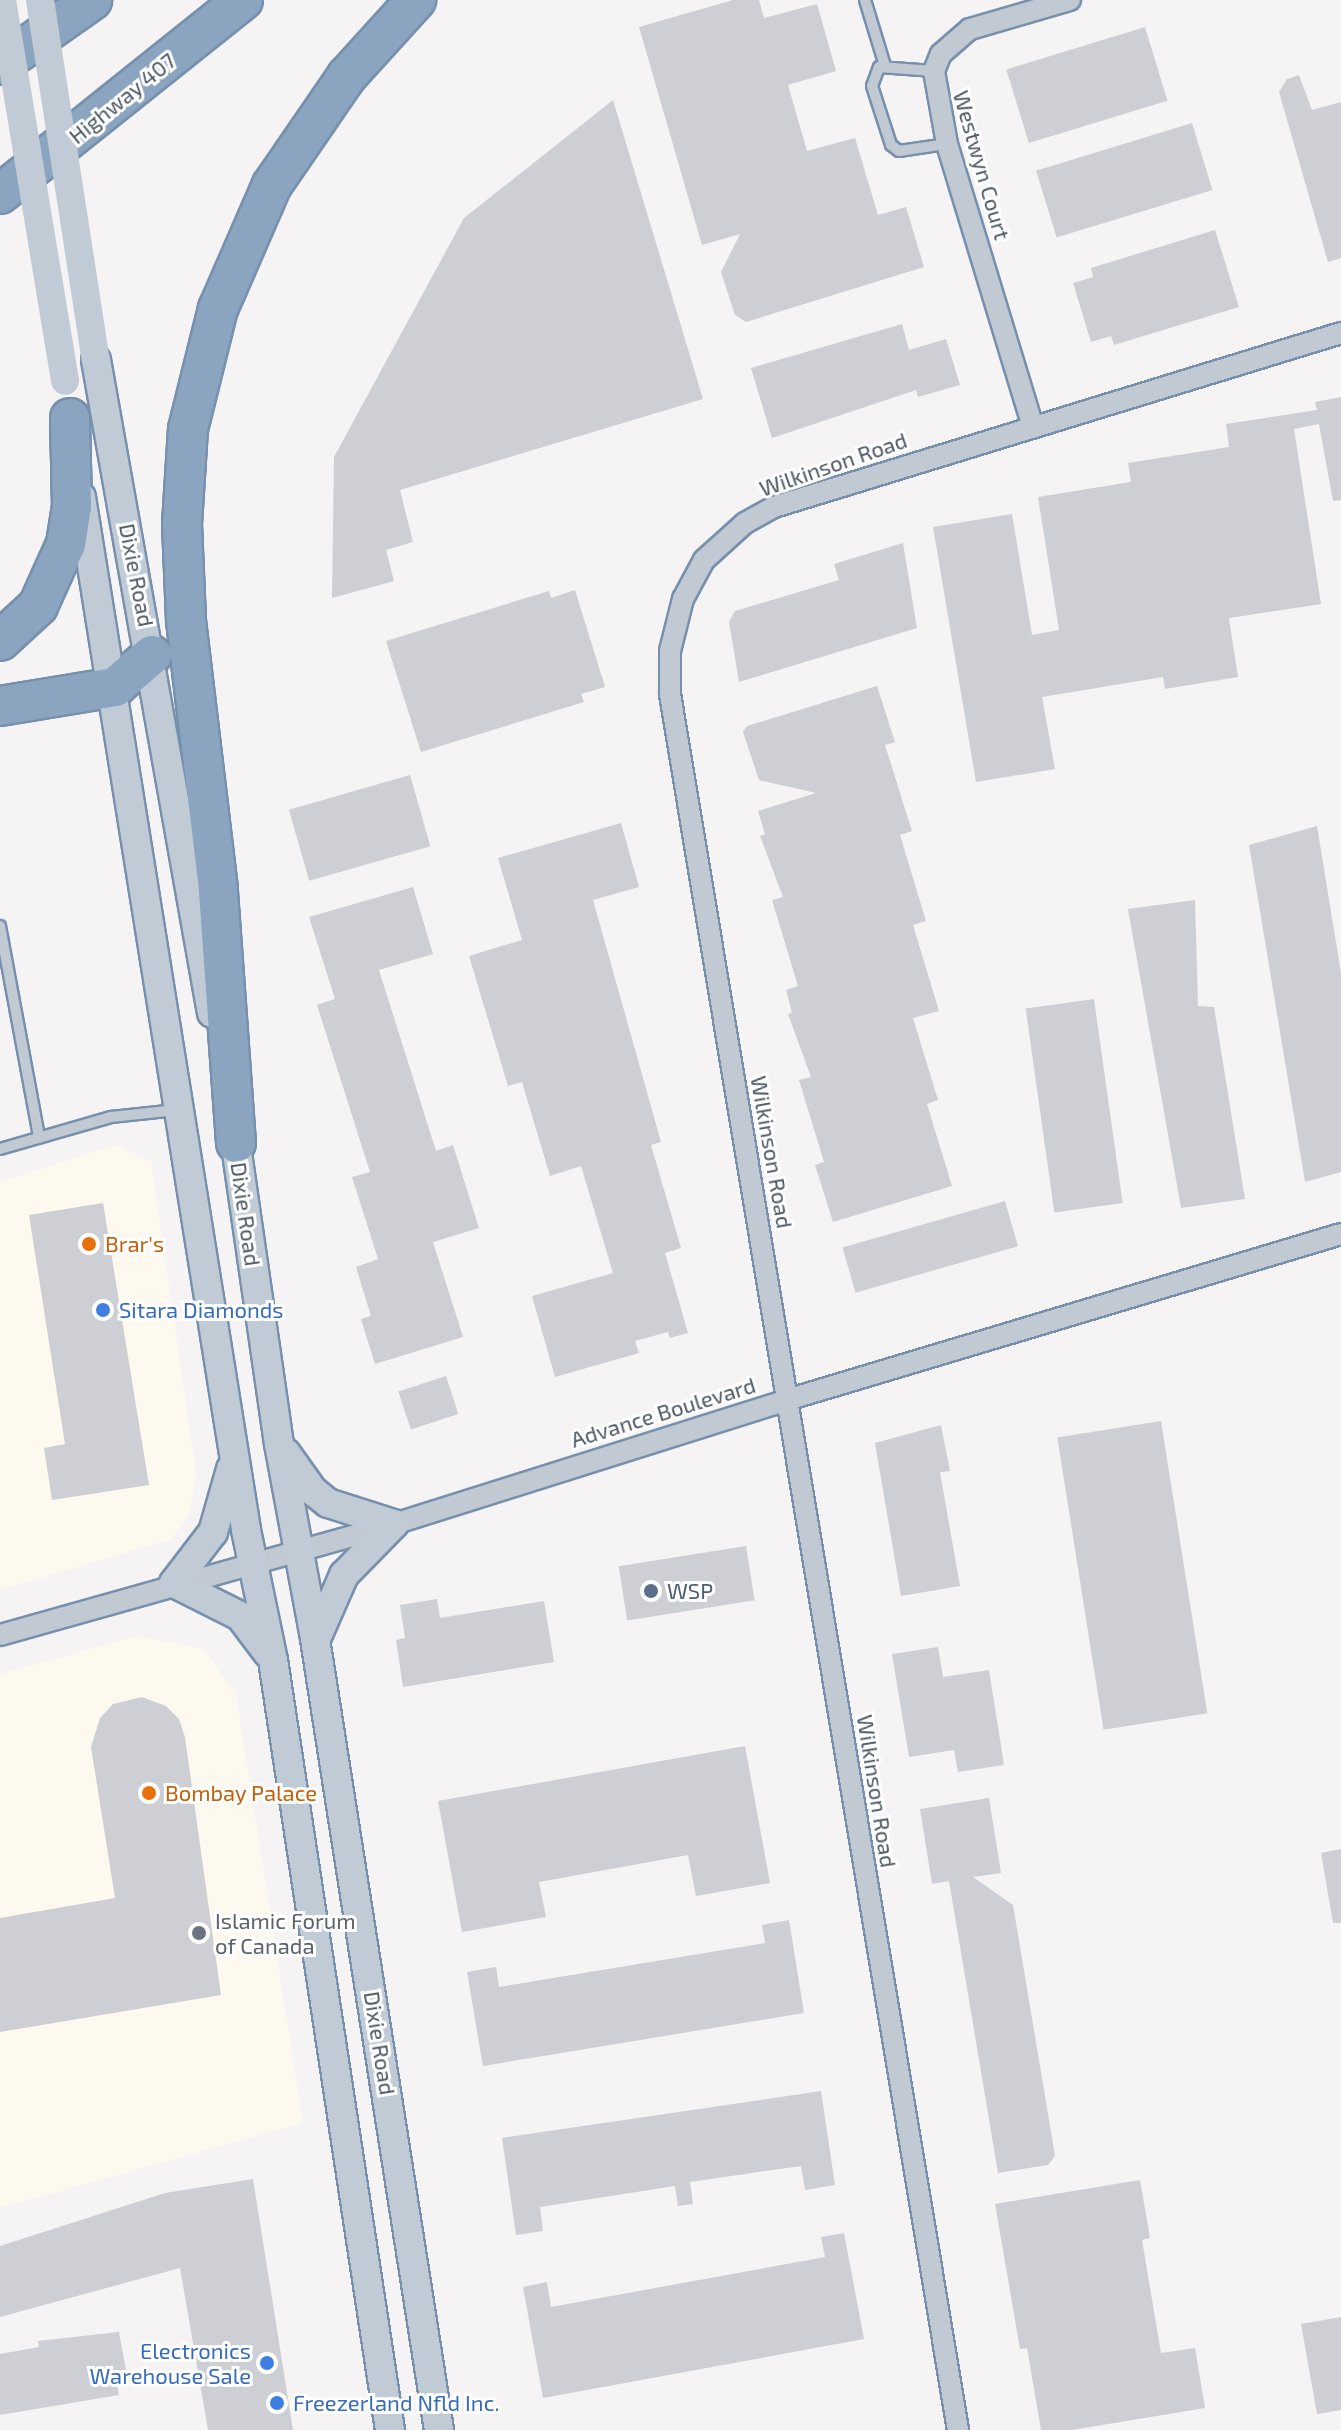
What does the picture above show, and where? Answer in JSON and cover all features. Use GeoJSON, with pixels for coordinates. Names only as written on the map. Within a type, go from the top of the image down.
{"type":"FeatureCollection","features":[{"type":"Feature","properties":{"kind":"highway"},"geometry":{"type":"LineString","coordinates":[[0,48],[48,0]]}},
{"type":"Feature","properties":{"kind":"highway"},"geometry":{"type":"LineString","coordinates":[[0,65],[92,0]]}},
{"type":"Feature","properties":{"kind":"highway","name":"Highway 407"},"geometry":{"type":"LineString","coordinates":[[1,195],[243,0]]}},
{"type":"Feature","properties":{"kind":"highway"},"geometry":{"type":"LineString","coordinates":[[236,1143],[218,889],[186,620],[182,524],[188,429],[218,309],[272,185],[347,76],[416,0]]}},
{"type":"Feature","properties":{"kind":"highway"},"geometry":{"type":"LineString","coordinates":[[0,641],[38,606],[62,556],[72,507],[70,418]]}},
{"type":"Feature","properties":{"kind":"highway"},"geometry":{"type":"LineString","coordinates":[[0,706],[115,687],[152,655]]}},
{"type":"Feature","properties":{"kind":"main road","name":"Dixie Road"},"geometry":{"type":"LineString","coordinates":[[2,0],[115,687],[235,1454],[273,1660],[390,2430]]}},
{"type":"Feature","properties":{"kind":"main road","name":"Dixie Road"},"geometry":{"type":"LineString","coordinates":[[40,0],[96,360],[152,655],[169,780],[236,1143],[279,1444],[315,1639],[439,2430]]}},
{"type":"Feature","properties":{"kind":"main road"},"geometry":{"type":"LineString","coordinates":[[279,1444],[313,1491],[328,1503],[394,1524],[344,1575],[315,1639]]}},
{"type":"Feature","properties":{"kind":"main road"},"geometry":{"type":"LineString","coordinates":[[235,1454],[213,1532],[174,1583],[240,1616],[273,1660]]}},
{"type":"Feature","properties":{"kind":"street","name":"Westwyn Court"},"geometry":{"type":"LineString","coordinates":[[1033,427],[947,144],[934,71],[941,54],[970,29],[1070,0]]}},
{"type":"Feature","properties":{"kind":"street","name":"Wilkinson Road"},"geometry":{"type":"LineString","coordinates":[[958,2430],[790,1399],[670,694],[670,651],[683,599],[704,560],[745,523],[804,495],[1341,333]]}},
{"type":"Feature","properties":{"kind":"street","name":"Advance Boulevard"},"geometry":{"type":"LineString","coordinates":[[0,1635],[253,1560],[394,1524],[790,1399],[1341,1234]]}},
{"type":"Feature","properties":{"kind":"lane"},"geometry":{"type":"LineString","coordinates":[[865,0],[885,66]]}},
{"type":"Feature","properties":{"kind":"lane"},"geometry":{"type":"LineString","coordinates":[[934,71],[885,66],[875,73],[872,86],[891,145],[907,153],[947,144]]}},
{"type":"Feature","properties":{"kind":"lane"},"geometry":{"type":"LineString","coordinates":[[0,926],[39,1137]]}},
{"type":"Feature","properties":{"kind":"lane"},"geometry":{"type":"LineString","coordinates":[[0,1149],[111,1117],[179,1110]]}},
{"type":"Feature","properties":{"kind":"shaded area"},"geometry":{"type":"Polygon","coordinates":[[[115,1145],[151,1161],[196,1472],[190,1512],[172,1539],[0,1590],[0,1182],[115,1145]]]}},
{"type":"Feature","properties":{"kind":"shaded area"},"geometry":{"type":"Polygon","coordinates":[[[137,1636],[204,1649],[236,1694],[303,2123],[0,2208],[0,1674],[137,1636]]]}},
{"type":"Feature","properties":{"kind":"building"},"geometry":{"type":"Polygon","coordinates":[[[733,0],[759,0],[764,18],[817,4],[836,71],[788,85],[807,151],[855,138],[878,215],[906,207],[924,267],[746,322],[735,315],[721,272],[740,234],[702,245],[639,27],[733,0]]]}},
{"type":"Feature","properties":{"kind":"building"},"geometry":{"type":"Polygon","coordinates":[[[1145,27],[1168,101],[1029,143],[1006,69],[1145,27]]]}},
{"type":"Feature","properties":{"kind":"building"},"geometry":{"type":"Polygon","coordinates":[[[1299,75],[1312,110],[1341,102],[1341,258],[1328,262],[1279,92],[1287,79],[1299,75]]]}},
{"type":"Feature","properties":{"kind":"building"},"geometry":{"type":"Polygon","coordinates":[[[613,100],[703,399],[400,490],[413,542],[386,550],[394,581],[332,598],[334,457],[464,218],[613,100]]]}},
{"type":"Feature","properties":{"kind":"building"},"geometry":{"type":"Polygon","coordinates":[[[1192,123],[1212,190],[1057,238],[1036,171],[1192,123]]]}},
{"type":"Feature","properties":{"kind":"building"},"geometry":{"type":"Polygon","coordinates":[[[1215,230],[1239,307],[1114,345],[1111,336],[1091,342],[1073,283],[1093,277],[1091,268],[1215,230]]]}},
{"type":"Feature","properties":{"kind":"building"},"geometry":{"type":"Polygon","coordinates":[[[902,324],[909,350],[946,339],[960,385],[918,397],[916,390],[772,438],[751,368],[902,324]]]}},
{"type":"Feature","properties":{"kind":"building"},"geometry":{"type":"Polygon","coordinates":[[[1341,397],[1341,500],[1333,501],[1319,424],[1294,429],[1321,604],[1229,618],[1238,677],[1165,689],[1163,677],[1042,697],[1055,769],[976,782],[933,527],[1012,514],[1032,635],[1059,630],[1038,497],[1131,482],[1128,463],[1229,447],[1226,424],[1317,410],[1315,402],[1341,397]]]}},
{"type":"Feature","properties":{"kind":"building"},"geometry":{"type":"Polygon","coordinates":[[[903,543],[917,628],[739,682],[729,622],[735,611],[839,580],[834,564],[903,543]]]}},
{"type":"Feature","properties":{"kind":"building"},"geometry":{"type":"Polygon","coordinates":[[[575,590],[605,687],[581,694],[584,702],[421,752],[386,641],[549,591],[551,598],[575,590]]]}},
{"type":"Feature","properties":{"kind":"building"},"geometry":{"type":"Polygon","coordinates":[[[877,686],[895,742],[885,745],[912,831],[900,835],[926,921],[913,925],[939,1011],[913,1018],[938,1100],[927,1104],[952,1186],[833,1222],[815,1165],[824,1162],[799,1080],[811,1077],[788,1014],[792,1013],[786,990],[798,986],[772,900],[783,897],[760,836],[765,834],[758,811],[816,793],[759,780],[743,732],[747,726],[877,686]]]}},
{"type":"Feature","properties":{"kind":"building"},"geometry":{"type":"Polygon","coordinates":[[[410,775],[430,846],[309,881],[289,810],[410,775]]]}},
{"type":"Feature","properties":{"kind":"building"},"geometry":{"type":"Polygon","coordinates":[[[621,823],[639,887],[593,900],[661,1142],[651,1145],[681,1248],[665,1253],[688,1333],[670,1338],[668,1332],[635,1341],[639,1353],[555,1377],[532,1296],[613,1273],[581,1166],[550,1176],[522,1082],[508,1086],[469,956],[522,940],[498,858],[621,823]]]}},
{"type":"Feature","properties":{"kind":"building"},"geometry":{"type":"Polygon","coordinates":[[[1317,826],[1341,973],[1341,1172],[1305,1182],[1249,845],[1317,826]]]}},
{"type":"Feature","properties":{"kind":"building"},"geometry":{"type":"Polygon","coordinates":[[[413,887],[433,954],[379,970],[436,1151],[453,1145],[479,1228],[433,1242],[463,1337],[375,1364],[361,1319],[371,1316],[356,1267],[378,1259],[352,1177],[370,1172],[317,1005],[335,999],[309,917],[413,887]]]}},
{"type":"Feature","properties":{"kind":"building"},"geometry":{"type":"Polygon","coordinates":[[[1195,900],[1198,1006],[1214,1007],[1245,1199],[1181,1208],[1128,909],[1195,900]]]}},
{"type":"Feature","properties":{"kind":"building"},"geometry":{"type":"Polygon","coordinates":[[[1094,999],[1123,1203],[1054,1213],[1026,1009],[1094,999]]]}},
{"type":"Feature","properties":{"kind":"building"},"geometry":{"type":"Polygon","coordinates":[[[1005,1201],[1018,1246],[856,1293],[843,1248],[1005,1201]]]}},
{"type":"Feature","properties":{"kind":"building"},"geometry":{"type":"Polygon","coordinates":[[[103,1203],[149,1485],[52,1500],[44,1448],[65,1444],[29,1215],[103,1203]]]}},
{"type":"Feature","properties":{"kind":"building"},"geometry":{"type":"Polygon","coordinates":[[[446,1376],[458,1414],[411,1429],[398,1391],[446,1376]]]}},
{"type":"Feature","properties":{"kind":"building"},"geometry":{"type":"Polygon","coordinates":[[[1161,1421],[1207,1713],[1104,1730],[1057,1437],[1161,1421]]]}},
{"type":"Feature","properties":{"kind":"building"},"geometry":{"type":"Polygon","coordinates":[[[941,1425],[950,1471],[940,1472],[960,1586],[901,1596],[875,1443],[941,1425]]]}},
{"type":"Feature","properties":{"kind":"building"},"geometry":{"type":"Polygon","coordinates":[[[746,1546],[755,1600],[627,1621],[619,1566],[746,1546]]]}},
{"type":"Feature","properties":{"kind":"building"},"geometry":{"type":"Polygon","coordinates":[[[437,1599],[440,1618],[544,1601],[554,1662],[403,1687],[396,1640],[405,1638],[400,1605],[437,1599]]]}},
{"type":"Feature","properties":{"kind":"building"},"geometry":{"type":"Polygon","coordinates":[[[938,1647],[943,1677],[989,1670],[1004,1765],[958,1772],[954,1750],[909,1757],[892,1654],[938,1647]]]}},
{"type":"Feature","properties":{"kind":"building"},"geometry":{"type":"Polygon","coordinates":[[[142,1697],[166,1706],[179,1719],[185,1737],[221,1995],[0,2032],[0,1918],[115,1898],[91,1747],[100,1718],[113,1704],[142,1697]]]}},
{"type":"Feature","properties":{"kind":"building"},"geometry":{"type":"Polygon","coordinates":[[[745,1746],[770,1883],[696,1896],[688,1855],[539,1882],[546,1917],[462,1932],[438,1801],[745,1746]]]}},
{"type":"Feature","properties":{"kind":"building"},"geometry":{"type":"Polygon","coordinates":[[[989,1798],[1001,1873],[973,1877],[1013,1905],[1055,2156],[1048,2165],[998,2173],[949,1881],[932,1884],[920,1809],[989,1798]]]}},
{"type":"Feature","properties":{"kind":"building"},"geometry":{"type":"Polygon","coordinates":[[[1341,1849],[1341,1923],[1333,1923],[1321,1853],[1341,1849]]]}},
{"type":"Feature","properties":{"kind":"building"},"geometry":{"type":"Polygon","coordinates":[[[789,1920],[804,2013],[483,2066],[467,1972],[496,1967],[499,1987],[765,1943],[762,1925],[789,1920]]]}},
{"type":"Feature","properties":{"kind":"building"},"geometry":{"type":"Polygon","coordinates":[[[821,2091],[835,2185],[805,2190],[801,2166],[690,2182],[693,2204],[678,2206],[675,2186],[540,2207],[543,2231],[516,2235],[502,2138],[821,2091]]]}},
{"type":"Feature","properties":{"kind":"building"},"geometry":{"type":"Polygon","coordinates":[[[253,2179],[293,2430],[208,2430],[180,2268],[0,2317],[0,2246],[165,2193],[253,2179]]]}},
{"type":"Feature","properties":{"kind":"building"},"geometry":{"type":"Polygon","coordinates":[[[1140,2180],[1150,2238],[1142,2240],[1161,2353],[1195,2348],[1205,2408],[1072,2430],[1041,2430],[1027,2348],[1020,2349],[995,2204],[1140,2180]]]}},
{"type":"Feature","properties":{"kind":"building"},"geometry":{"type":"Polygon","coordinates":[[[844,2233],[864,2339],[543,2398],[523,2287],[547,2282],[551,2307],[825,2257],[821,2237],[844,2233]]]}},
{"type":"Feature","properties":{"kind":"building"},"geometry":{"type":"Polygon","coordinates":[[[1341,2317],[1341,2410],[1317,2414],[1301,2324],[1341,2317]]]}},
{"type":"Feature","properties":{"kind":"building"},"geometry":{"type":"Polygon","coordinates":[[[119,2332],[126,2370],[115,2372],[119,2395],[0,2415],[0,2354],[39,2347],[38,2341],[119,2332]]]}},
{"type":"Feature","properties":{"kind":"place","name":"Brar's"},"geometry":{"type":"Point","coordinates":[89,1244]}},
{"type":"Feature","properties":{"kind":"place","name":"Sitara Diamonds"},"geometry":{"type":"Point","coordinates":[103,1310]}},
{"type":"Feature","properties":{"kind":"place","name":"WSP"},"geometry":{"type":"Point","coordinates":[651,1591]}},
{"type":"Feature","properties":{"kind":"place","name":"Bombay Palace"},"geometry":{"type":"Point","coordinates":[149,1793]}},
{"type":"Feature","properties":{"kind":"place","name":"Islamic Forum of Canada"},"geometry":{"type":"Point","coordinates":[199,1933]}},
{"type":"Feature","properties":{"kind":"place","name":"Electronics Warehouse Sale"},"geometry":{"type":"Point","coordinates":[267,2363]}},
{"type":"Feature","properties":{"kind":"place","name":"Freezerland Nfld Inc."},"geometry":{"type":"Point","coordinates":[277,2403]}}]}
